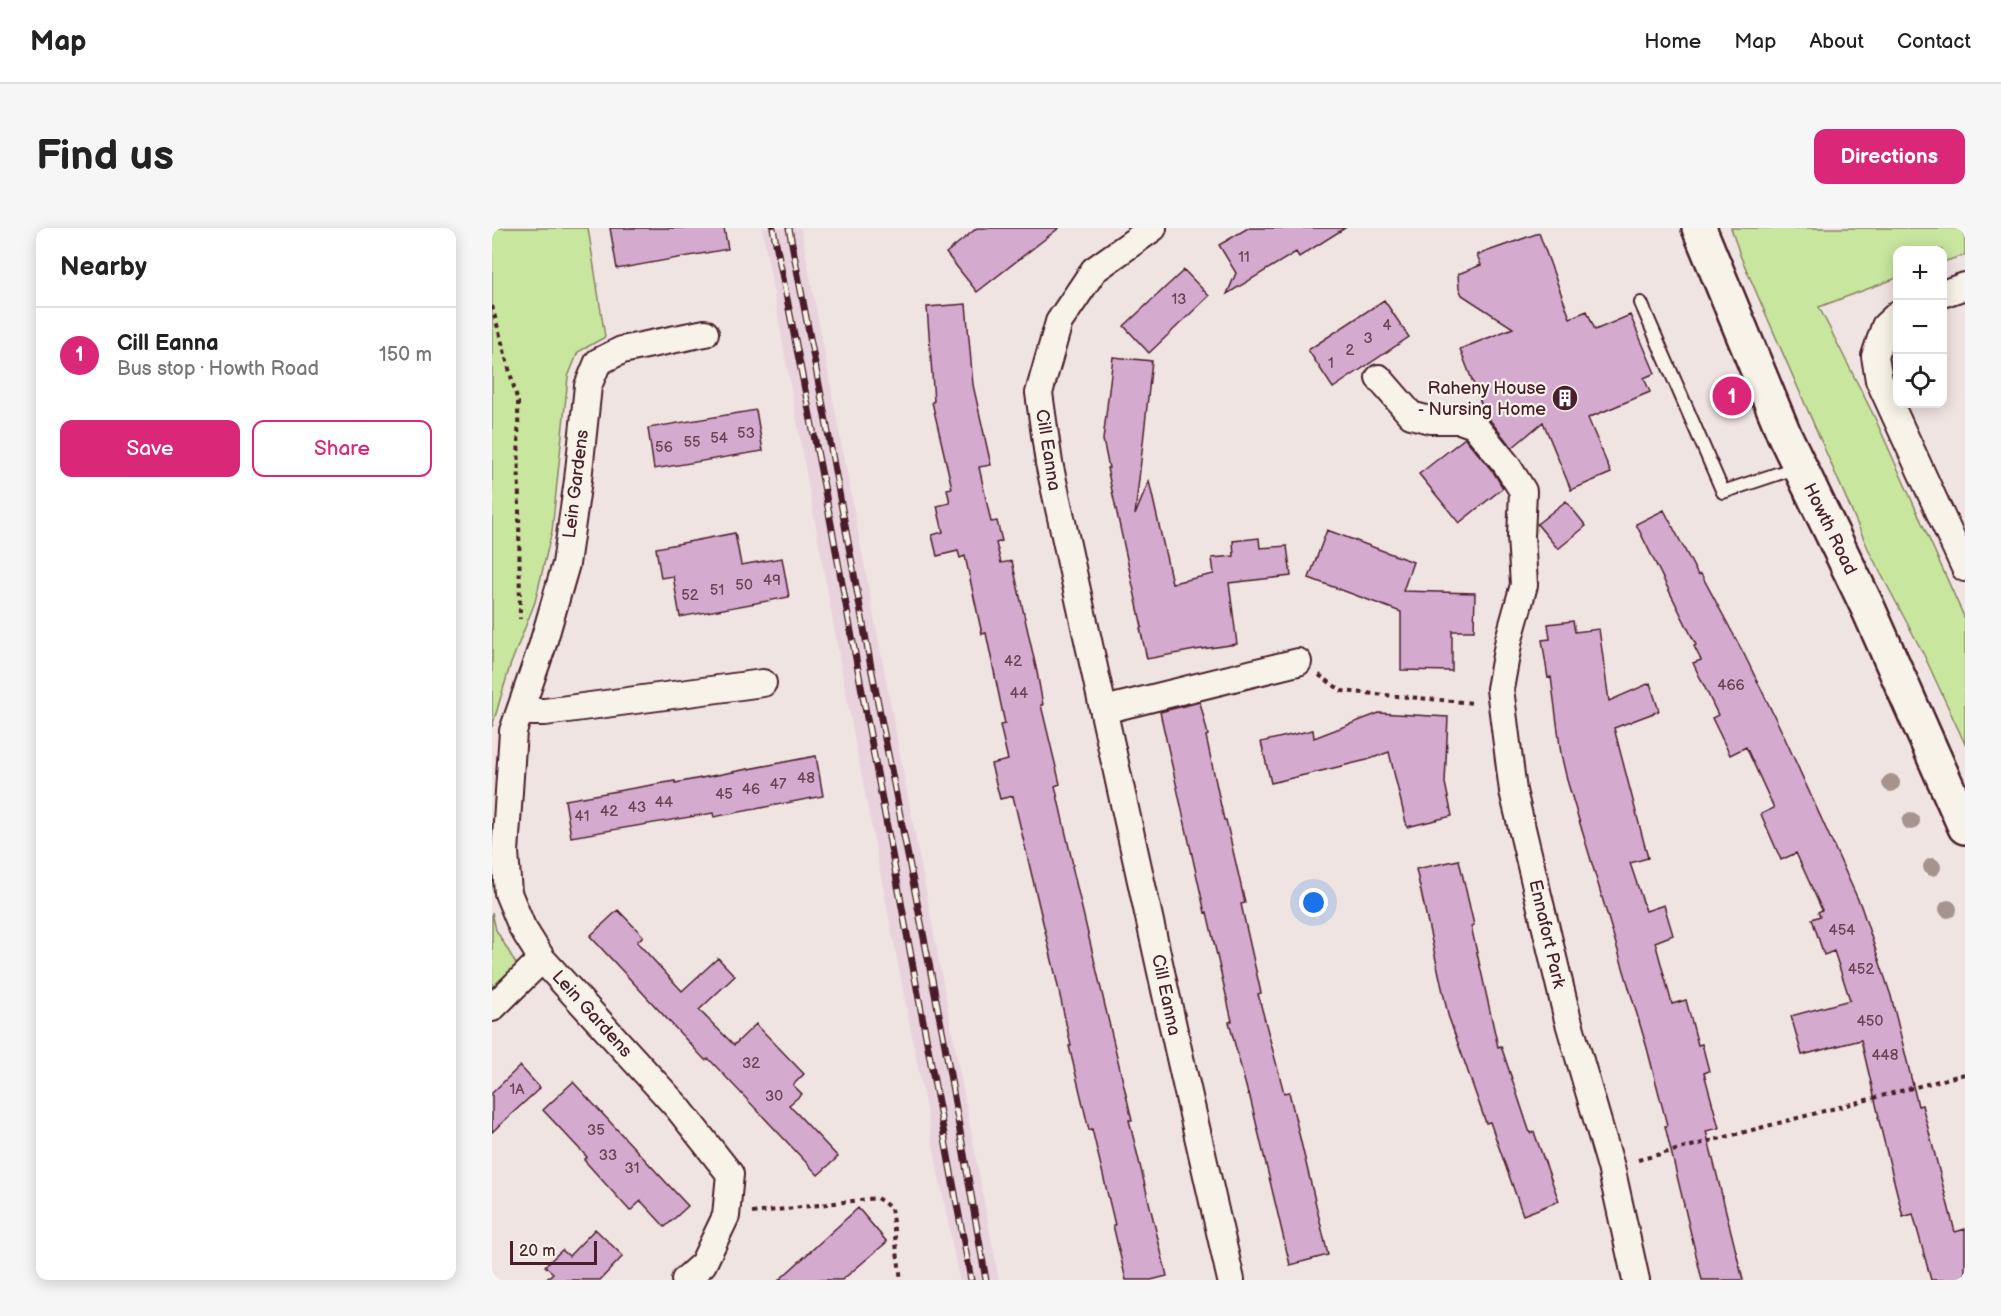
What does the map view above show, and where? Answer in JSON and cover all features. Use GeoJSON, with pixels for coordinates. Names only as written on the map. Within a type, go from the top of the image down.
{"type":"FeatureCollection","features":[{"type":"Feature","properties":{"kind":"main road","name":"Howth Road"},"geometry":{"type":"LineString","coordinates":[[1699,228],[1799,466],[1868,608],[1965,827]]}},
{"type":"Feature","properties":{"kind":"street","name":"Cill Eanna"},"geometry":{"type":"LineString","coordinates":[[1153,228],[1094,270],[1059,322],[1039,393],[1048,463],[1231,1280]]}},
{"type":"Feature","properties":{"kind":"street"},"geometry":{"type":"LineString","coordinates":[[1947,292],[1965,286]]}},
{"type":"Feature","properties":{"kind":"street"},"geometry":{"type":"LineString","coordinates":[[1891,320],[1875,356],[1879,380],[1965,568]]}},
{"type":"Feature","properties":{"kind":"street","name":"Lein Gardens"},"geometry":{"type":"LineString","coordinates":[[685,1280],[703,1264],[726,1216],[730,1174],[678,1108],[542,959],[522,927],[508,893],[505,852],[513,731],[542,647],[566,564],[588,386],[598,362],[622,351],[705,333]]}},
{"type":"Feature","properties":{"kind":"street","name":"Ennafort Park"},"geometry":{"type":"LineString","coordinates":[[1379,378],[1412,415],[1430,420],[1460,420],[1474,425],[1506,464],[1523,491],[1521,536],[1524,585],[1509,639],[1500,689],[1513,791],[1567,1016],[1611,1167],[1636,1280]]}},
{"type":"Feature","properties":{"kind":"street"},"geometry":{"type":"LineString","coordinates":[[1104,710],[1298,662]]}},
{"type":"Feature","properties":{"kind":"street"},"geometry":{"type":"LineString","coordinates":[[520,712],[545,712],[763,683]]}},
{"type":"Feature","properties":{"kind":"street"},"geometry":{"type":"LineString","coordinates":[[492,1008],[542,959]]}},
{"type":"Feature","properties":{"kind":"lane"},"geometry":{"type":"LineString","coordinates":[[1641,303],[1723,492],[1799,466]]}},
{"type":"Feature","properties":{"kind":"path"},"geometry":{"type":"LineString","coordinates":[[492,306],[518,402],[520,623]]}},
{"type":"Feature","properties":{"kind":"path"},"geometry":{"type":"LineString","coordinates":[[1298,662],[1342,691],[1503,706]]}},
{"type":"Feature","properties":{"kind":"path"},"geometry":{"type":"LineString","coordinates":[[1611,1167],[1965,1074]]}},
{"type":"Feature","properties":{"kind":"path"},"geometry":{"type":"LineString","coordinates":[[726,1216],[877,1198],[891,1208],[901,1280]]}},
{"type":"Feature","properties":{"kind":"shaded area"},"geometry":{"type":"Polygon","coordinates":[[[762,228],[801,228],[999,1280],[959,1280],[848,706],[762,228]]]}},
{"type":"Feature","properties":{"kind":"green space"},"geometry":{"type":"Polygon","coordinates":[[[492,228],[588,228],[605,337],[578,352],[568,377],[552,531],[535,602],[510,666],[492,727],[492,228]]]}},
{"type":"Feature","properties":{"kind":"green space"},"geometry":{"type":"Polygon","coordinates":[[[1731,228],[1965,228],[1965,255],[1947,261],[1947,246],[1893,246],[1893,279],[1819,307],[1874,416],[1965,619],[1965,744],[1924,655],[1870,553],[1740,255],[1731,228]]]}},
{"type":"Feature","properties":{"kind":"green space"},"geometry":{"type":"Polygon","coordinates":[[[492,912],[496,930],[517,965],[492,989],[492,912]]]}},
{"type":"Feature","properties":{"kind":"building"},"geometry":{"type":"Polygon","coordinates":[[[610,228],[724,228],[728,249],[617,269],[610,228]]]}},
{"type":"Feature","properties":{"kind":"building"},"geometry":{"type":"Polygon","coordinates":[[[977,228],[1059,228],[977,292],[946,253],[977,228]]]}},
{"type":"Feature","properties":{"kind":"building"},"geometry":{"type":"Polygon","coordinates":[[[1248,228],[1345,228],[1299,257],[1296,252],[1227,294],[1236,273],[1219,245],[1248,228]]]}},
{"type":"Feature","properties":{"kind":"building"},"geometry":{"type":"Polygon","coordinates":[[[1539,233],[1570,318],[1587,311],[1595,330],[1630,315],[1655,373],[1644,378],[1650,392],[1588,418],[1611,473],[1571,490],[1543,422],[1512,448],[1486,415],[1478,409],[1482,406],[1460,349],[1513,328],[1462,295],[1458,274],[1481,265],[1477,255],[1539,233]]]}},
{"type":"Feature","properties":{"kind":"building"},"geometry":{"type":"Polygon","coordinates":[[[1184,270],[1209,296],[1149,353],[1124,326],[1184,270]]]}},
{"type":"Feature","properties":{"kind":"building"},"geometry":{"type":"Polygon","coordinates":[[[1384,300],[1409,337],[1333,388],[1308,350],[1384,300]]]}},
{"type":"Feature","properties":{"kind":"building"},"geometry":{"type":"Polygon","coordinates":[[[966,304],[973,385],[991,465],[979,467],[991,522],[997,521],[1002,541],[996,543],[1001,563],[1012,561],[1037,672],[1043,705],[1041,705],[1060,784],[1055,786],[1072,866],[1132,1120],[1129,1120],[1167,1276],[1151,1280],[1126,1280],[1092,1129],[1089,1130],[1069,1046],[1071,1046],[1055,973],[1013,796],[1000,799],[991,764],[1008,760],[1000,725],[1005,724],[986,633],[982,634],[965,556],[960,558],[958,551],[937,556],[932,535],[943,532],[937,506],[950,503],[947,489],[952,488],[932,402],[934,401],[927,307],[966,304]]]}},
{"type":"Feature","properties":{"kind":"building"},"geometry":{"type":"Polygon","coordinates":[[[1113,357],[1152,361],[1135,515],[1149,481],[1172,583],[1214,574],[1212,558],[1234,556],[1233,541],[1259,538],[1260,548],[1287,546],[1291,576],[1229,583],[1237,644],[1147,659],[1103,440],[1113,357]]]}},
{"type":"Feature","properties":{"kind":"building"},"geometry":{"type":"Polygon","coordinates":[[[756,410],[763,451],[654,469],[648,428],[756,410]]]}},
{"type":"Feature","properties":{"kind":"building"},"geometry":{"type":"Polygon","coordinates":[[[1465,438],[1494,473],[1503,488],[1459,523],[1419,474],[1465,438]]]}},
{"type":"Feature","properties":{"kind":"building"},"geometry":{"type":"Polygon","coordinates":[[[1566,501],[1586,526],[1558,549],[1537,524],[1566,501]]]}},
{"type":"Feature","properties":{"kind":"building"},"geometry":{"type":"Polygon","coordinates":[[[1664,510],[1698,575],[1701,574],[1745,656],[1861,906],[1891,996],[1918,1106],[1922,1105],[1955,1232],[1965,1229],[1965,1280],[1931,1280],[1913,1214],[1903,1217],[1861,1040],[1802,1055],[1791,1016],[1850,1000],[1834,951],[1824,955],[1812,919],[1820,916],[1818,912],[1822,910],[1796,853],[1781,860],[1761,814],[1774,808],[1746,747],[1730,755],[1712,718],[1718,715],[1693,663],[1701,660],[1694,646],[1696,645],[1636,524],[1664,510]]]}},
{"type":"Feature","properties":{"kind":"building"},"geometry":{"type":"Polygon","coordinates":[[[1327,530],[1413,562],[1403,591],[1475,593],[1474,631],[1452,631],[1452,671],[1401,670],[1401,612],[1309,578],[1327,530]]]}},
{"type":"Feature","properties":{"kind":"building"},"geometry":{"type":"Polygon","coordinates":[[[735,533],[741,565],[782,558],[789,597],[680,617],[673,576],[661,578],[656,548],[735,533]]]}},
{"type":"Feature","properties":{"kind":"building"},"geometry":{"type":"Polygon","coordinates":[[[1573,621],[1575,632],[1599,629],[1609,701],[1650,683],[1659,711],[1614,728],[1648,858],[1630,863],[1646,911],[1664,905],[1673,935],[1655,942],[1672,1004],[1686,1000],[1698,1045],[1702,1044],[1709,1071],[1704,1073],[1719,1128],[1706,1131],[1743,1280],[1702,1280],[1647,1048],[1567,780],[1561,754],[1551,677],[1548,678],[1542,640],[1550,639],[1548,624],[1573,621]]]}},
{"type":"Feature","properties":{"kind":"building"},"geometry":{"type":"Polygon","coordinates":[[[1200,702],[1224,820],[1226,820],[1245,903],[1241,904],[1261,993],[1258,994],[1284,1093],[1289,1092],[1328,1255],[1290,1265],[1249,1093],[1229,1022],[1232,1021],[1160,712],[1200,702]]]}},
{"type":"Feature","properties":{"kind":"building"},"geometry":{"type":"Polygon","coordinates":[[[1379,713],[1448,717],[1445,783],[1452,816],[1407,827],[1389,752],[1367,760],[1271,783],[1261,742],[1313,730],[1314,738],[1379,713]]]}},
{"type":"Feature","properties":{"kind":"building"},"geometry":{"type":"Polygon","coordinates":[[[816,756],[823,796],[714,817],[713,813],[571,837],[565,800],[675,781],[675,783],[816,756]]]}},
{"type":"Feature","properties":{"kind":"building"},"geometry":{"type":"Polygon","coordinates":[[[1459,860],[1498,1047],[1501,1046],[1530,1133],[1534,1132],[1559,1201],[1523,1215],[1490,1122],[1486,1123],[1448,1015],[1416,869],[1459,860]]]}},
{"type":"Feature","properties":{"kind":"building"},"geometry":{"type":"Polygon","coordinates":[[[618,910],[643,936],[637,942],[682,991],[718,958],[735,976],[699,1010],[734,1045],[756,1024],[804,1074],[793,1085],[802,1094],[789,1105],[838,1157],[818,1175],[709,1059],[705,1060],[590,936],[618,910]]]}},
{"type":"Feature","properties":{"kind":"building"},"geometry":{"type":"Polygon","coordinates":[[[520,1066],[540,1088],[492,1132],[492,1093],[520,1066]]]}},
{"type":"Feature","properties":{"kind":"building"},"geometry":{"type":"Polygon","coordinates":[[[573,1082],[688,1206],[665,1227],[641,1201],[630,1211],[584,1160],[587,1157],[543,1110],[573,1082]]]}},
{"type":"Feature","properties":{"kind":"building"},"geometry":{"type":"Polygon","coordinates":[[[858,1208],[887,1242],[842,1280],[779,1280],[858,1208]]]}},
{"type":"Feature","properties":{"kind":"building"},"geometry":{"type":"Polygon","coordinates":[[[595,1229],[623,1256],[600,1280],[546,1280],[553,1273],[545,1266],[562,1250],[569,1256],[595,1229]]]}},
{"type":"Feature","properties":{"kind":"railway"},"geometry":{"type":"LineString","coordinates":[[773,228],[824,486],[971,1280]]}},
{"type":"Feature","properties":{"kind":"railway"},"geometry":{"type":"LineString","coordinates":[[789,228],[944,1040],[986,1280]]}},
{"type":"Feature","properties":{"kind":"place","name":"Cill Eanna"},"geometry":{"type":"Point","coordinates":[1732,396]}},
{"type":"Feature","properties":{"kind":"place","name":"Raheny House - Nursing Home"},"geometry":{"type":"Point","coordinates":[1565,398]}}]}
